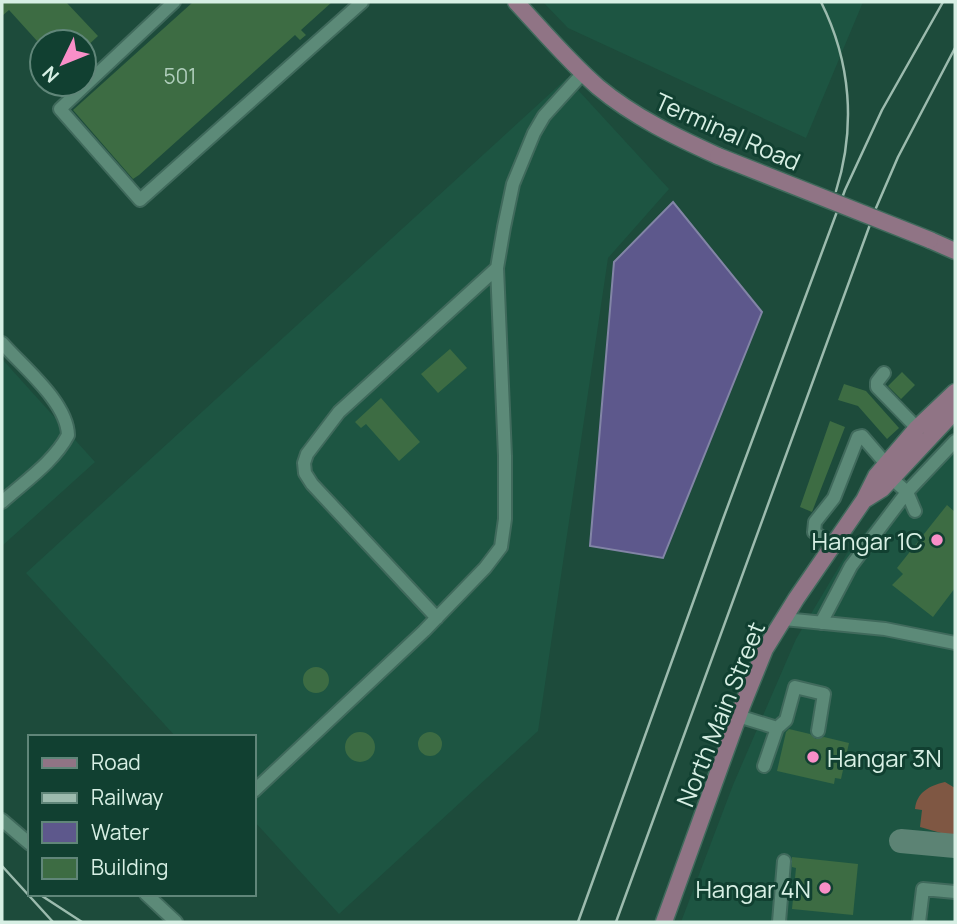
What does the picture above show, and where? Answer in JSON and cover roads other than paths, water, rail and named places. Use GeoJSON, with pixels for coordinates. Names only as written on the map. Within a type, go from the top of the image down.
{"type":"FeatureCollection","features":[{"type":"Feature","properties":{"kind":"main road","name":"Terminal Road"},"geometry":{"type":"LineString","coordinates":[[516,2],[583,73],[649,122],[718,156],[954,251]]}},
{"type":"Feature","properties":{"kind":"main road"},"geometry":{"type":"LineString","coordinates":[[917,428],[955,386]]}},
{"type":"Feature","properties":{"kind":"main road","name":"North Main Street"},"geometry":{"type":"LineString","coordinates":[[889,472],[917,428],[955,392]]}},
{"type":"Feature","properties":{"kind":"main road","name":"North Main Street"},"geometry":{"type":"LineString","coordinates":[[664,922],[765,649],[864,500],[876,477],[889,472],[955,411]]}},
{"type":"Feature","properties":{"kind":"street"},"geometry":{"type":"LineString","coordinates":[[174,2],[60,109],[140,200],[362,2]]}},
{"type":"Feature","properties":{"kind":"street"},"geometry":{"type":"LineString","coordinates":[[256,789],[437,618],[485,568],[501,547],[504,535],[505,456],[497,268],[513,184],[527,148],[544,116],[583,73]]}},
{"type":"Feature","properties":{"kind":"street"},"geometry":{"type":"LineString","coordinates":[[437,618],[312,484],[305,473],[304,463],[307,454],[338,412],[497,268]]}},
{"type":"Feature","properties":{"kind":"street"},"geometry":{"type":"LineString","coordinates":[[2,343],[49,394],[63,416],[68,435],[48,460],[2,502]]}},
{"type":"Feature","properties":{"kind":"street"},"geometry":{"type":"LineString","coordinates":[[884,373],[877,382],[877,387],[917,428]]}},
{"type":"Feature","properties":{"kind":"street"},"geometry":{"type":"LineString","coordinates":[[832,545],[814,532],[815,523],[834,498],[858,437],[862,436],[907,492],[915,511]]}},
{"type":"Feature","properties":{"kind":"street"},"geometry":{"type":"LineString","coordinates":[[821,622],[851,566],[907,492],[955,440]]}},
{"type":"Feature","properties":{"kind":"street"},"geometry":{"type":"LineString","coordinates":[[784,618],[886,629],[955,643]]}},
{"type":"Feature","properties":{"kind":"street"},"geometry":{"type":"LineString","coordinates":[[764,766],[776,728],[786,720],[795,687],[824,694],[817,731]]}},
{"type":"Feature","properties":{"kind":"street"},"geometry":{"type":"LineString","coordinates":[[738,716],[776,728]]}},
{"type":"Feature","properties":{"kind":"street"},"geometry":{"type":"LineString","coordinates":[[2,820],[28,842]]}},
{"type":"Feature","properties":{"kind":"street"},"geometry":{"type":"LineString","coordinates":[[779,922],[784,861]]}},
{"type":"Feature","properties":{"kind":"street"},"geometry":{"type":"LineString","coordinates":[[919,922],[923,889],[955,892]]}},
{"type":"Feature","properties":{"kind":"street"},"geometry":{"type":"LineString","coordinates":[[148,896],[176,922]]}},
{"type":"Feature","properties":{"kind":"water"},"geometry":{"type":"Polygon","coordinates":[[[673,202],[762,312],[663,558],[590,546],[614,262],[673,202]]]}},
{"type":"Feature","properties":{"kind":"railway"},"geometry":{"type":"LineString","coordinates":[[821,2],[839,48],[847,95],[846,143],[836,191]]}},
{"type":"Feature","properties":{"kind":"railway"},"geometry":{"type":"LineString","coordinates":[[578,922],[845,190],[882,110],[943,2]]}},
{"type":"Feature","properties":{"kind":"railway"},"geometry":{"type":"LineString","coordinates":[[616,922],[876,208],[898,157],[955,48]]}},
{"type":"Feature","properties":{"kind":"railway"},"geometry":{"type":"LineString","coordinates":[[2,866],[28,895]]}},
{"type":"Feature","properties":{"kind":"railway"},"geometry":{"type":"LineString","coordinates":[[29,896],[53,922]]}},
{"type":"Feature","properties":{"kind":"railway"},"geometry":{"type":"LineString","coordinates":[[42,896],[82,922]]}},
{"type":"Feature","properties":{"kind":"place","name":"Hangar 1C"},"geometry":{"type":"Point","coordinates":[937,540]}},
{"type":"Feature","properties":{"kind":"place","name":"Hangar 3N"},"geometry":{"type":"Point","coordinates":[813,757]}},
{"type":"Feature","properties":{"kind":"place","name":"Hangar 4N"},"geometry":{"type":"Point","coordinates":[825,888]}}]}
